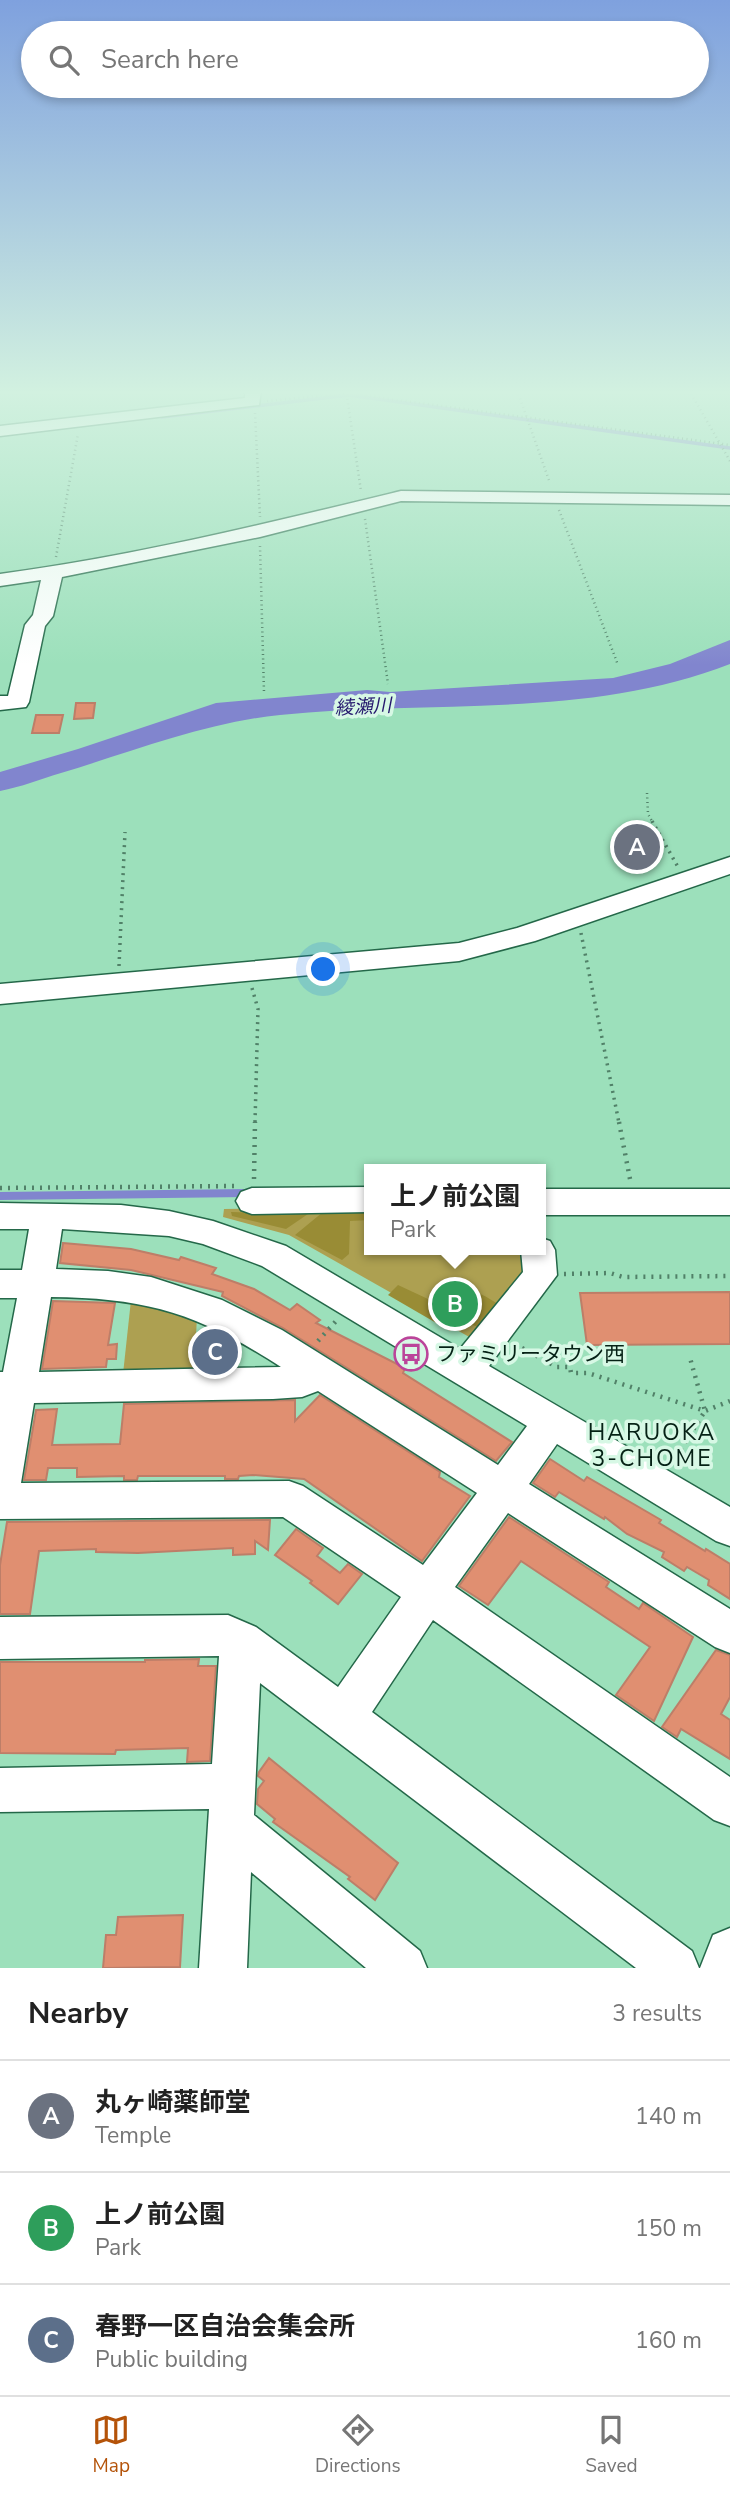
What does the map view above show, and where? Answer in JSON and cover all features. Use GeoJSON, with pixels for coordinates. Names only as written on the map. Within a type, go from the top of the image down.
{"type":"FeatureCollection","features":[{"type":"Feature","properties":{"kind":"street"},"geometry":{"type":"LineString","coordinates":[[0,580],[53,573],[260,531],[401,496],[730,500]]}},
{"type":"Feature","properties":{"kind":"street"},"geometry":{"type":"LineString","coordinates":[[0,704],[18,702],[35,625],[43,616],[53,573]]}},
{"type":"Feature","properties":{"kind":"street"},"geometry":{"type":"LineString","coordinates":[[0,994],[248,973],[459,951],[525,935],[730,865]]}},
{"type":"Feature","properties":{"kind":"street"},"geometry":{"type":"LineString","coordinates":[[253,1194],[364,1200]]}},
{"type":"Feature","properties":{"kind":"street"},"geometry":{"type":"LineString","coordinates":[[546,1202],[730,1202]]}},
{"type":"Feature","properties":{"kind":"street"},"geometry":{"type":"LineString","coordinates":[[0,1216],[106,1216],[155,1221],[195,1229],[274,1256],[466,1368],[730,1528]]}},
{"type":"Feature","properties":{"kind":"street"},"geometry":{"type":"LineString","coordinates":[[0,1492],[9,1388],[36,1284],[48,1216]]}},
{"type":"Feature","properties":{"kind":"street"},"geometry":{"type":"LineString","coordinates":[[466,1368],[548,1262]]}},
{"type":"Feature","properties":{"kind":"street"},"geometry":{"type":"LineString","coordinates":[[0,1284],[123,1287],[172,1296],[225,1317],[270,1341],[319,1359],[503,1487],[730,1633]]}},
{"type":"Feature","properties":{"kind":"street"},"geometry":{"type":"LineString","coordinates":[[9,1388],[302,1381],[319,1359]]}},
{"type":"Feature","properties":{"kind":"street"},"geometry":{"type":"LineString","coordinates":[[343,1717],[428,1592],[552,1421]]}},
{"type":"Feature","properties":{"kind":"street"},"geometry":{"type":"LineString","coordinates":[[0,1501],[289,1499],[428,1592],[730,1804]]}},
{"type":"Feature","properties":{"kind":"street"},"geometry":{"type":"LineString","coordinates":[[0,1638],[228,1635],[343,1717],[675,1968]]}},
{"type":"Feature","properties":{"kind":"street"},"geometry":{"type":"LineString","coordinates":[[223,1968],[241,1643]]}},
{"type":"Feature","properties":{"kind":"street"},"geometry":{"type":"LineString","coordinates":[[0,1790],[232,1805],[402,1968]]}},
{"type":"Feature","properties":{"kind":"street"},"geometry":{"type":"LineString","coordinates":[[724,1968],[730,1952]]}},
{"type":"Feature","properties":{"kind":"path"},"geometry":{"type":"LineString","coordinates":[[53,573],[69,482]]}},
{"type":"Feature","properties":{"kind":"path"},"geometry":{"type":"LineString","coordinates":[[259,482],[264,692]]}},
{"type":"Feature","properties":{"kind":"path"},"geometry":{"type":"LineString","coordinates":[[360,482],[388,684]]}},
{"type":"Feature","properties":{"kind":"path"},"geometry":{"type":"LineString","coordinates":[[549,482],[618,665]]}},
{"type":"Feature","properties":{"kind":"path"},"geometry":{"type":"LineString","coordinates":[[648,793],[648,814],[685,880]]}},
{"type":"Feature","properties":{"kind":"path"},"geometry":{"type":"LineString","coordinates":[[118,985],[125,832]]}},
{"type":"Feature","properties":{"kind":"path"},"geometry":{"type":"LineString","coordinates":[[572,919],[580,931],[635,1202]]}},
{"type":"Feature","properties":{"kind":"path"},"geometry":{"type":"LineString","coordinates":[[0,1188],[253,1194],[258,1009],[248,973]]}},
{"type":"Feature","properties":{"kind":"path"},"geometry":{"type":"LineString","coordinates":[[548,1262],[623,1277],[730,1276]]}},
{"type":"Feature","properties":{"kind":"path"},"geometry":{"type":"LineString","coordinates":[[319,1359],[342,1314]]}},
{"type":"Feature","properties":{"kind":"path"},"geometry":{"type":"LineString","coordinates":[[522,1348],[557,1367],[570,1367],[570,1373],[588,1373],[705,1411]]}},
{"type":"Feature","properties":{"kind":"path"},"geometry":{"type":"LineString","coordinates":[[691,1358],[705,1411]]}},
{"type":"Feature","properties":{"kind":"path"},"geometry":{"type":"LineString","coordinates":[[671,1465],[705,1411],[730,1401]]}},
{"type":"Feature","properties":{"kind":"shaded area"},"geometry":{"type":"Polygon","coordinates":[[[364,1207],[364,1255],[528,1255],[529,1269],[471,1338],[289,1235],[223,1217],[224,1209],[364,1207]]]}},
{"type":"Feature","properties":{"kind":"shaded area"},"geometry":{"type":"Polygon","coordinates":[[[364,1211],[364,1220],[350,1221],[349,1254],[342,1260],[295,1235],[323,1212],[364,1211]]]}},
{"type":"Feature","properties":{"kind":"shaded area"},"geometry":{"type":"Polygon","coordinates":[[[231,1212],[308,1214],[286,1229],[232,1216],[231,1212]]]}},
{"type":"Feature","properties":{"kind":"shaded area"},"geometry":{"type":"Polygon","coordinates":[[[398,1285],[428,1299],[459,1291],[474,1292],[502,1307],[483,1329],[460,1320],[450,1331],[388,1295],[398,1285]]]}},
{"type":"Feature","properties":{"kind":"shaded area"},"geometry":{"type":"Polygon","coordinates":[[[131,1300],[197,1317],[194,1373],[123,1374],[131,1300]]]}},
{"type":"Feature","properties":{"kind":"water","name":"綾瀬川"},"geometry":{"type":"Polygon","coordinates":[[[730,640],[730,664],[676,682],[564,701],[337,711],[253,719],[170,739],[0,791],[0,772],[216,703],[367,690],[390,692],[613,678],[670,664],[730,640]]]}},
{"type":"Feature","properties":{"kind":"building"},"geometry":{"type":"Polygon","coordinates":[[[76,703],[95,703],[93,718],[74,719],[76,703]]]}},
{"type":"Feature","properties":{"kind":"building"},"geometry":{"type":"Polygon","coordinates":[[[36,715],[63,715],[59,733],[32,733],[36,715]]]}},
{"type":"Feature","properties":{"kind":"building"},"geometry":{"type":"Polygon","coordinates":[[[63,1243],[131,1249],[179,1260],[181,1257],[216,1268],[212,1274],[254,1289],[290,1310],[297,1304],[320,1320],[316,1323],[405,1368],[403,1373],[512,1442],[496,1461],[283,1328],[222,1296],[223,1292],[131,1270],[60,1263],[63,1243]]]}},
{"type":"Feature","properties":{"kind":"building"},"geometry":{"type":"Polygon","coordinates":[[[730,1292],[730,1344],[587,1345],[580,1293],[730,1292]]]}},
{"type":"Feature","properties":{"kind":"building"},"geometry":{"type":"Polygon","coordinates":[[[53,1301],[115,1303],[108,1345],[117,1344],[116,1359],[107,1359],[106,1367],[42,1369],[53,1301]]]}},
{"type":"Feature","properties":{"kind":"building"},"geometry":{"type":"Polygon","coordinates":[[[200,1338],[228,1339],[237,1344],[235,1365],[197,1366],[200,1338]]]}},
{"type":"Feature","properties":{"kind":"building"},"geometry":{"type":"Polygon","coordinates":[[[320,1395],[440,1472],[439,1477],[470,1496],[422,1561],[304,1479],[253,1475],[239,1476],[238,1479],[225,1479],[225,1476],[138,1476],[137,1480],[124,1480],[124,1476],[77,1477],[77,1468],[48,1468],[46,1480],[24,1480],[36,1410],[57,1409],[52,1445],[120,1444],[124,1404],[295,1400],[295,1421],[320,1395]]]}},
{"type":"Feature","properties":{"kind":"building"},"geometry":{"type":"Polygon","coordinates":[[[550,1459],[584,1481],[587,1477],[661,1520],[659,1523],[730,1564],[730,1599],[708,1585],[709,1580],[687,1567],[684,1571],[662,1557],[664,1552],[627,1534],[605,1517],[604,1519],[559,1492],[555,1497],[533,1483],[550,1459]]]}},
{"type":"Feature","properties":{"kind":"building"},"geometry":{"type":"Polygon","coordinates":[[[509,1517],[609,1582],[606,1587],[639,1609],[643,1603],[693,1637],[654,1721],[616,1695],[650,1647],[521,1561],[488,1605],[459,1586],[509,1517]]]}},
{"type":"Feature","properties":{"kind":"building"},"geometry":{"type":"Polygon","coordinates":[[[270,1520],[268,1550],[255,1541],[255,1554],[233,1555],[233,1548],[138,1553],[96,1552],[96,1549],[39,1551],[30,1614],[0,1614],[0,1565],[7,1522],[270,1520]]]}},
{"type":"Feature","properties":{"kind":"building"},"geometry":{"type":"Polygon","coordinates":[[[296,1529],[323,1548],[317,1556],[340,1573],[348,1564],[362,1574],[338,1604],[310,1583],[312,1581],[275,1555],[296,1529]]]}},
{"type":"Feature","properties":{"kind":"building"},"geometry":{"type":"Polygon","coordinates":[[[716,1650],[730,1655],[730,1697],[721,1714],[730,1720],[730,1759],[681,1729],[677,1737],[662,1727],[716,1650]]]}},
{"type":"Feature","properties":{"kind":"building"},"geometry":{"type":"Polygon","coordinates":[[[199,1659],[198,1666],[216,1666],[210,1761],[187,1762],[188,1748],[116,1750],[115,1754],[0,1753],[0,1662],[145,1662],[199,1659]]]}},
{"type":"Feature","properties":{"kind":"building"},"geometry":{"type":"Polygon","coordinates":[[[269,1758],[398,1863],[375,1900],[348,1879],[350,1877],[273,1822],[275,1819],[257,1804],[258,1789],[264,1781],[258,1776],[259,1772],[269,1758]]]}},
{"type":"Feature","properties":{"kind":"building"},"geometry":{"type":"Polygon","coordinates":[[[183,1915],[180,1967],[103,1968],[106,1935],[116,1935],[118,1917],[183,1915]]]}},
{"type":"Feature","properties":{"kind":"waterway"},"geometry":{"type":"LineString","coordinates":[[0,1196],[247,1193]]}},
{"type":"Feature","properties":{"kind":"place","name":"丸ヶ崎薬師堂"},"geometry":{"type":"Point","coordinates":[637,847]}},
{"type":"Feature","properties":{"kind":"place","name":"上ノ前公園"},"geometry":{"type":"Point","coordinates":[455,1304]}},
{"type":"Feature","properties":{"kind":"place","name":"春野一区自治会集会所"},"geometry":{"type":"Point","coordinates":[215,1352]}},
{"type":"Feature","properties":{"kind":"place","name":"ファミリータウン西"},"geometry":{"type":"Point","coordinates":[411,1354]}},
{"type":"Feature","properties":{"kind":"district","name":"HARUOKA 3-CHOME"},"geometry":{"type":"Point","coordinates":[652,1445]}}]}
